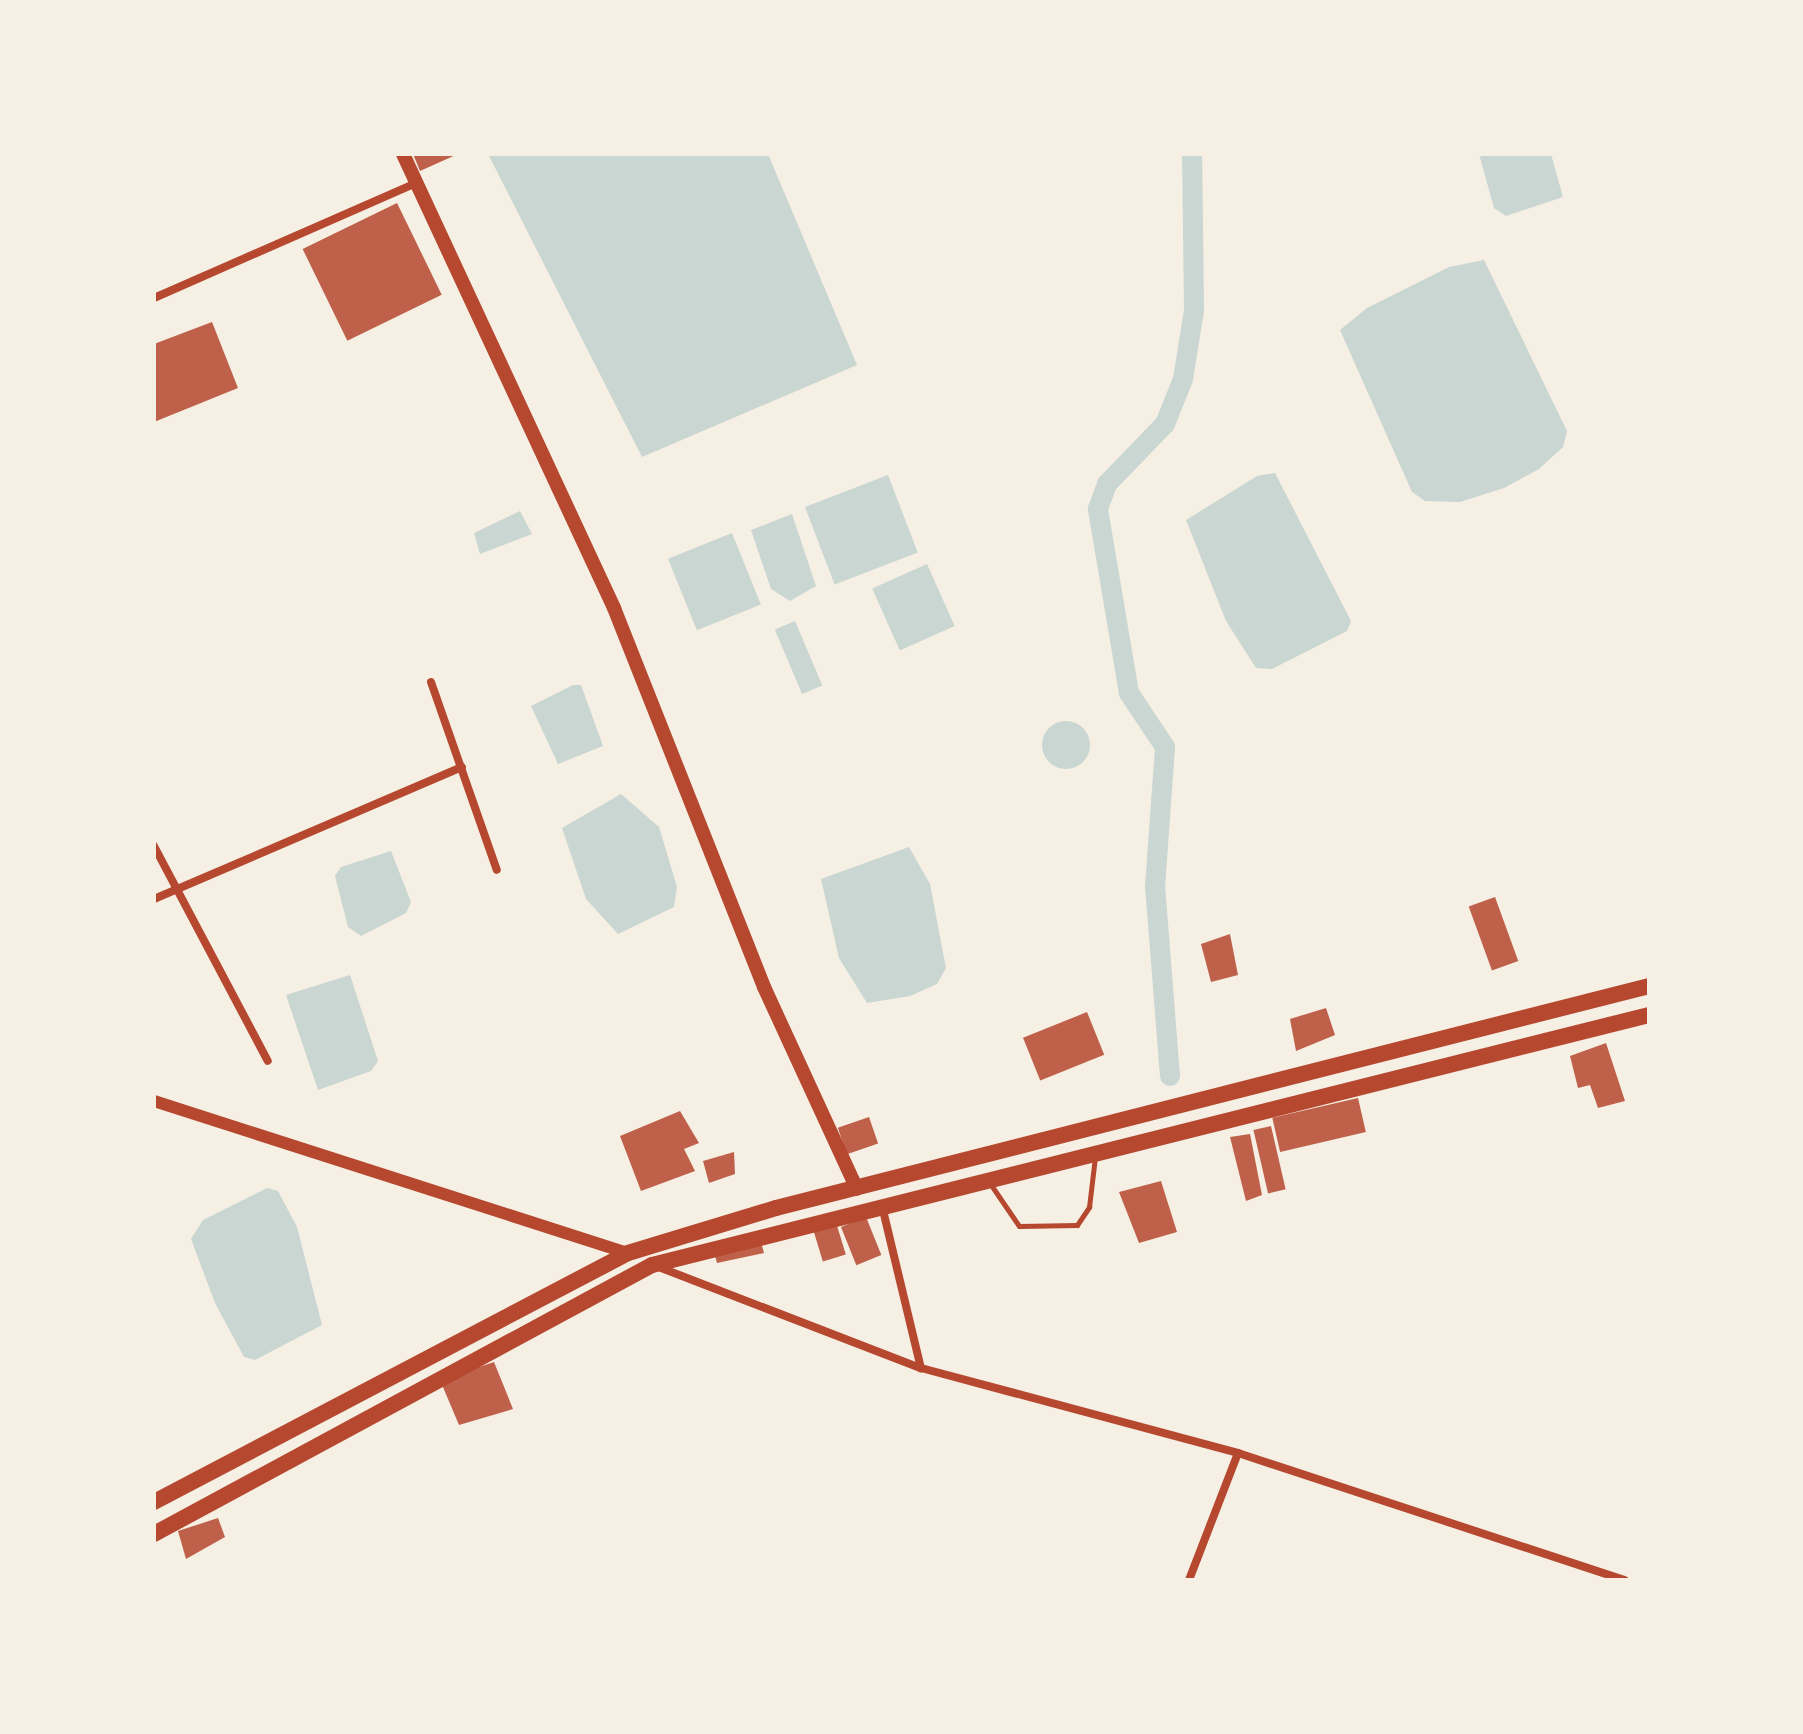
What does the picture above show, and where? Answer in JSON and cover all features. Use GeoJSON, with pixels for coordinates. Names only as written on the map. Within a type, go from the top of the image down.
{"type":"FeatureCollection","features":[{"type":"Feature","properties":{"kind":"highway"},"geometry":{"type":"LineString","coordinates":[[1649,986],[857,1189],[628,1253],[154,1503],[161,1530],[652,1265],[881,1204],[1095,1157],[1649,1015]]}},
{"type":"Feature","properties":{"kind":"main road"},"geometry":{"type":"LineString","coordinates":[[403,154],[614,608],[764,987],[857,1189]]}},
{"type":"Feature","properties":{"kind":"street"},"geometry":{"type":"LineString","coordinates":[[154,298],[416,183]]}},
{"type":"Feature","properties":{"kind":"street"},"geometry":{"type":"LineString","coordinates":[[431,682],[497,870]]}},
{"type":"Feature","properties":{"kind":"street"},"geometry":{"type":"LineString","coordinates":[[154,899],[462,767]]}},
{"type":"Feature","properties":{"kind":"street"},"geometry":{"type":"LineString","coordinates":[[154,846],[268,1061]]}},
{"type":"Feature","properties":{"kind":"street"},"geometry":{"type":"LineString","coordinates":[[154,1101],[628,1253]]}},
{"type":"Feature","properties":{"kind":"street"},"geometry":{"type":"LineString","coordinates":[[881,1204],[921,1368]]}},
{"type":"Feature","properties":{"kind":"street"},"geometry":{"type":"LineString","coordinates":[[652,1265],[921,1368],[1238,1453],[1625,1580]]}},
{"type":"Feature","properties":{"kind":"street"},"geometry":{"type":"LineString","coordinates":[[1189,1580],[1238,1453]]}},
{"type":"Feature","properties":{"kind":"lane"},"geometry":{"type":"LineString","coordinates":[[989,1181],[1019,1226],[1077,1225],[1089,1207],[1095,1157]]}},
{"type":"Feature","properties":{"kind":"shaded area"},"geometry":{"type":"Polygon","coordinates":[[[488,154],[768,154],[857,365],[642,457],[488,154]]]}},
{"type":"Feature","properties":{"kind":"shaded area"},"geometry":{"type":"Polygon","coordinates":[[[1479,154],[1551,154],[1563,197],[1506,216],[1494,208],[1479,154]]]}},
{"type":"Feature","properties":{"kind":"shaded area"},"geometry":{"type":"Polygon","coordinates":[[[1484,260],[1567,431],[1563,447],[1539,469],[1504,488],[1460,502],[1425,501],[1412,492],[1340,330],[1367,308],[1449,267],[1484,260]]]}},
{"type":"Feature","properties":{"kind":"shaded area"},"geometry":{"type":"Polygon","coordinates":[[[1275,473],[1351,621],[1347,631],[1272,669],[1256,668],[1226,621],[1186,520],[1257,476],[1275,473]]]}},
{"type":"Feature","properties":{"kind":"shaded area"},"geometry":{"type":"Polygon","coordinates":[[[888,475],[918,552],[835,584],[805,507],[888,475]]]}},
{"type":"Feature","properties":{"kind":"shaded area"},"geometry":{"type":"Polygon","coordinates":[[[520,511],[532,534],[480,554],[474,533],[520,511]]]}},
{"type":"Feature","properties":{"kind":"shaded area"},"geometry":{"type":"Polygon","coordinates":[[[792,514],[816,586],[790,601],[771,589],[751,530],[792,514]]]}},
{"type":"Feature","properties":{"kind":"shaded area"},"geometry":{"type":"Polygon","coordinates":[[[732,533],[761,604],[697,630],[668,559],[732,533]]]}},
{"type":"Feature","properties":{"kind":"shaded area"},"geometry":{"type":"Polygon","coordinates":[[[927,564],[955,626],[900,651],[872,588],[927,564]]]}},
{"type":"Feature","properties":{"kind":"shaded area"},"geometry":{"type":"Polygon","coordinates":[[[795,621],[822,685],[802,694],[775,630],[795,621]]]}},
{"type":"Feature","properties":{"kind":"shaded area"},"geometry":{"type":"Polygon","coordinates":[[[573,685],[581,685],[603,746],[558,764],[531,706],[573,685]]]}},
{"type":"Feature","properties":{"kind":"shaded area"},"geometry":{"type":"Polygon","coordinates":[[[1066,721],[1083,728],[1090,745],[1083,762],[1066,769],[1049,762],[1042,745],[1049,728],[1066,721]]]}},
{"type":"Feature","properties":{"kind":"shaded area"},"geometry":{"type":"Polygon","coordinates":[[[621,794],[659,827],[677,887],[674,907],[618,934],[586,899],[562,828],[621,794]]]}},
{"type":"Feature","properties":{"kind":"shaded area"},"geometry":{"type":"Polygon","coordinates":[[[909,847],[930,884],[946,968],[937,984],[910,996],[867,1003],[839,958],[821,879],[909,847]]]}},
{"type":"Feature","properties":{"kind":"shaded area"},"geometry":{"type":"Polygon","coordinates":[[[391,851],[411,902],[406,913],[361,936],[348,927],[335,876],[341,867],[391,851]]]}},
{"type":"Feature","properties":{"kind":"shaded area"},"geometry":{"type":"Polygon","coordinates":[[[350,975],[378,1061],[371,1071],[318,1090],[286,995],[350,975]]]}},
{"type":"Feature","properties":{"kind":"shaded area"},"geometry":{"type":"Polygon","coordinates":[[[267,1188],[278,1191],[297,1227],[322,1325],[255,1360],[244,1357],[215,1303],[191,1239],[203,1220],[267,1188]]]}},
{"type":"Feature","properties":{"kind":"building"},"geometry":{"type":"Polygon","coordinates":[[[413,154],[458,154],[420,171],[413,154]]]}},
{"type":"Feature","properties":{"kind":"building"},"geometry":{"type":"Polygon","coordinates":[[[397,203],[442,295],[347,341],[303,249],[397,203]]]}},
{"type":"Feature","properties":{"kind":"building"},"geometry":{"type":"Polygon","coordinates":[[[212,322],[238,388],[154,422],[154,344],[212,322]]]}},
{"type":"Feature","properties":{"kind":"building"},"geometry":{"type":"Polygon","coordinates":[[[1495,897],[1518,961],[1492,970],[1469,907],[1495,897]]]}},
{"type":"Feature","properties":{"kind":"building"},"geometry":{"type":"Polygon","coordinates":[[[1230,934],[1238,975],[1211,982],[1201,944],[1230,934]]]}},
{"type":"Feature","properties":{"kind":"building"},"geometry":{"type":"Polygon","coordinates":[[[1326,1008],[1335,1035],[1296,1051],[1290,1019],[1326,1008]]]}},
{"type":"Feature","properties":{"kind":"building"},"geometry":{"type":"Polygon","coordinates":[[[1087,1012],[1104,1055],[1040,1080],[1023,1038],[1087,1012]]]}},
{"type":"Feature","properties":{"kind":"building"},"geometry":{"type":"Polygon","coordinates":[[[1606,1043],[1625,1101],[1598,1108],[1590,1085],[1578,1088],[1570,1056],[1606,1043]]]}},
{"type":"Feature","properties":{"kind":"building"},"geometry":{"type":"Polygon","coordinates":[[[1358,1098],[1366,1132],[1280,1152],[1272,1118],[1358,1098]]]}},
{"type":"Feature","properties":{"kind":"building"},"geometry":{"type":"Polygon","coordinates":[[[680,1111],[699,1143],[684,1149],[695,1171],[641,1191],[620,1136],[680,1111]]]}},
{"type":"Feature","properties":{"kind":"building"},"geometry":{"type":"Polygon","coordinates":[[[869,1117],[878,1143],[847,1154],[838,1128],[869,1117]]]}},
{"type":"Feature","properties":{"kind":"building"},"geometry":{"type":"Polygon","coordinates":[[[1271,1126],[1286,1189],[1268,1193],[1253,1130],[1271,1126]]]}},
{"type":"Feature","properties":{"kind":"building"},"geometry":{"type":"Polygon","coordinates":[[[1250,1134],[1262,1195],[1246,1201],[1230,1137],[1250,1134]]]}},
{"type":"Feature","properties":{"kind":"building"},"geometry":{"type":"Polygon","coordinates":[[[734,1152],[735,1174],[709,1183],[703,1161],[734,1152]]]}},
{"type":"Feature","properties":{"kind":"building"},"geometry":{"type":"Polygon","coordinates":[[[1161,1181],[1177,1232],[1139,1243],[1119,1192],[1161,1181]]]}},
{"type":"Feature","properties":{"kind":"building"},"geometry":{"type":"Polygon","coordinates":[[[866,1217],[881,1255],[856,1265],[841,1227],[866,1217]]]}},
{"type":"Feature","properties":{"kind":"building"},"geometry":{"type":"Polygon","coordinates":[[[835,1219],[846,1254],[823,1261],[812,1226],[835,1219]]]}},
{"type":"Feature","properties":{"kind":"building"},"geometry":{"type":"Polygon","coordinates":[[[759,1235],[764,1253],[717,1263],[713,1248],[759,1235]]]}},
{"type":"Feature","properties":{"kind":"building"},"geometry":{"type":"Polygon","coordinates":[[[494,1362],[513,1409],[459,1425],[440,1380],[494,1362]]]}},
{"type":"Feature","properties":{"kind":"building"},"geometry":{"type":"Polygon","coordinates":[[[218,1518],[225,1537],[186,1559],[178,1531],[218,1518]]]}},
{"type":"Feature","properties":{"kind":"waterway"},"geometry":{"type":"LineString","coordinates":[[1170,1076],[1155,887],[1165,747],[1129,693],[1098,509],[1107,484],[1165,424],[1183,379],[1194,310],[1192,154]]}}]}
